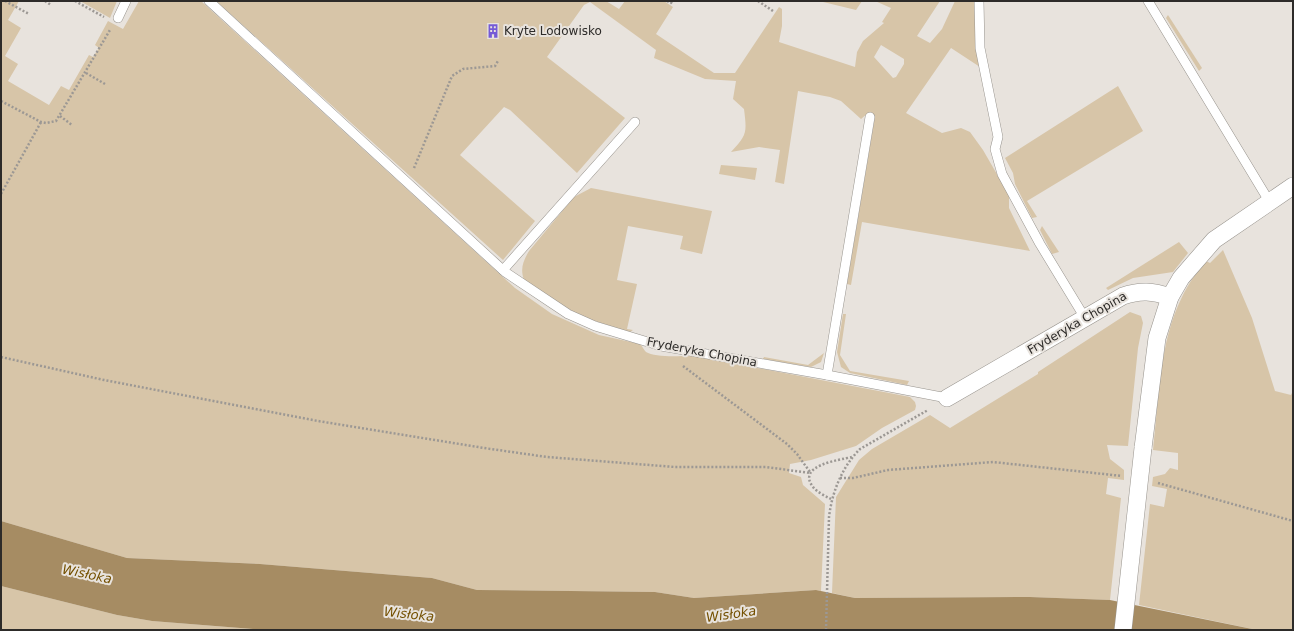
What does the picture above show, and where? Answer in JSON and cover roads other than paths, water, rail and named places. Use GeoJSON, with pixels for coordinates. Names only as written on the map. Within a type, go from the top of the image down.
{"type":"FeatureCollection","features":[{"type":"Feature","properties":{"kind":"street"},"geometry":{"type":"LineString","coordinates":[[1123,630],[1157,338],[1170,297],[1185,272],[1214,240],[1293,186]]}},
{"type":"Feature","properties":{"kind":"street","name":"Fryderyka Chopina"},"geometry":{"type":"LineString","coordinates":[[947,398],[1085,318],[1112,300],[1133,292],[1156,292],[1170,297]]}},
{"type":"Feature","properties":{"kind":"lane"},"geometry":{"type":"LineString","coordinates":[[118,18],[126,1]]}},
{"type":"Feature","properties":{"kind":"lane","name":"Fryderyka Chopina"},"geometry":{"type":"LineString","coordinates":[[208,1],[409,182],[503,270],[527,288],[581,320],[661,346],[947,398]]}},
{"type":"Feature","properties":{"kind":"lane"},"geometry":{"type":"LineString","coordinates":[[978,1],[979,40],[998,137],[994,149],[998,164],[1008,186],[1027,220],[1085,318]]}},
{"type":"Feature","properties":{"kind":"lane"},"geometry":{"type":"LineString","coordinates":[[1148,1],[1269,202]]}},
{"type":"Feature","properties":{"kind":"lane"},"geometry":{"type":"LineString","coordinates":[[827,375],[870,117]]}},
{"type":"Feature","properties":{"kind":"lane"},"geometry":{"type":"LineString","coordinates":[[503,270],[635,122]]}},
{"type":"Feature","properties":{"kind":"water","name":"Wisłoka"},"geometry":{"type":"Polygon","coordinates":[[[1,521],[127,558],[260,564],[432,578],[477,590],[655,592],[694,598],[816,590],[855,598],[1030,597],[1110,600],[1257,630],[266,630],[152,621],[117,615],[1,586],[1,521]]]}},
{"type":"Feature","properties":{"kind":"place","name":"Kryte Lodowisko"},"geometry":{"type":"Point","coordinates":[493,31]}}]}
